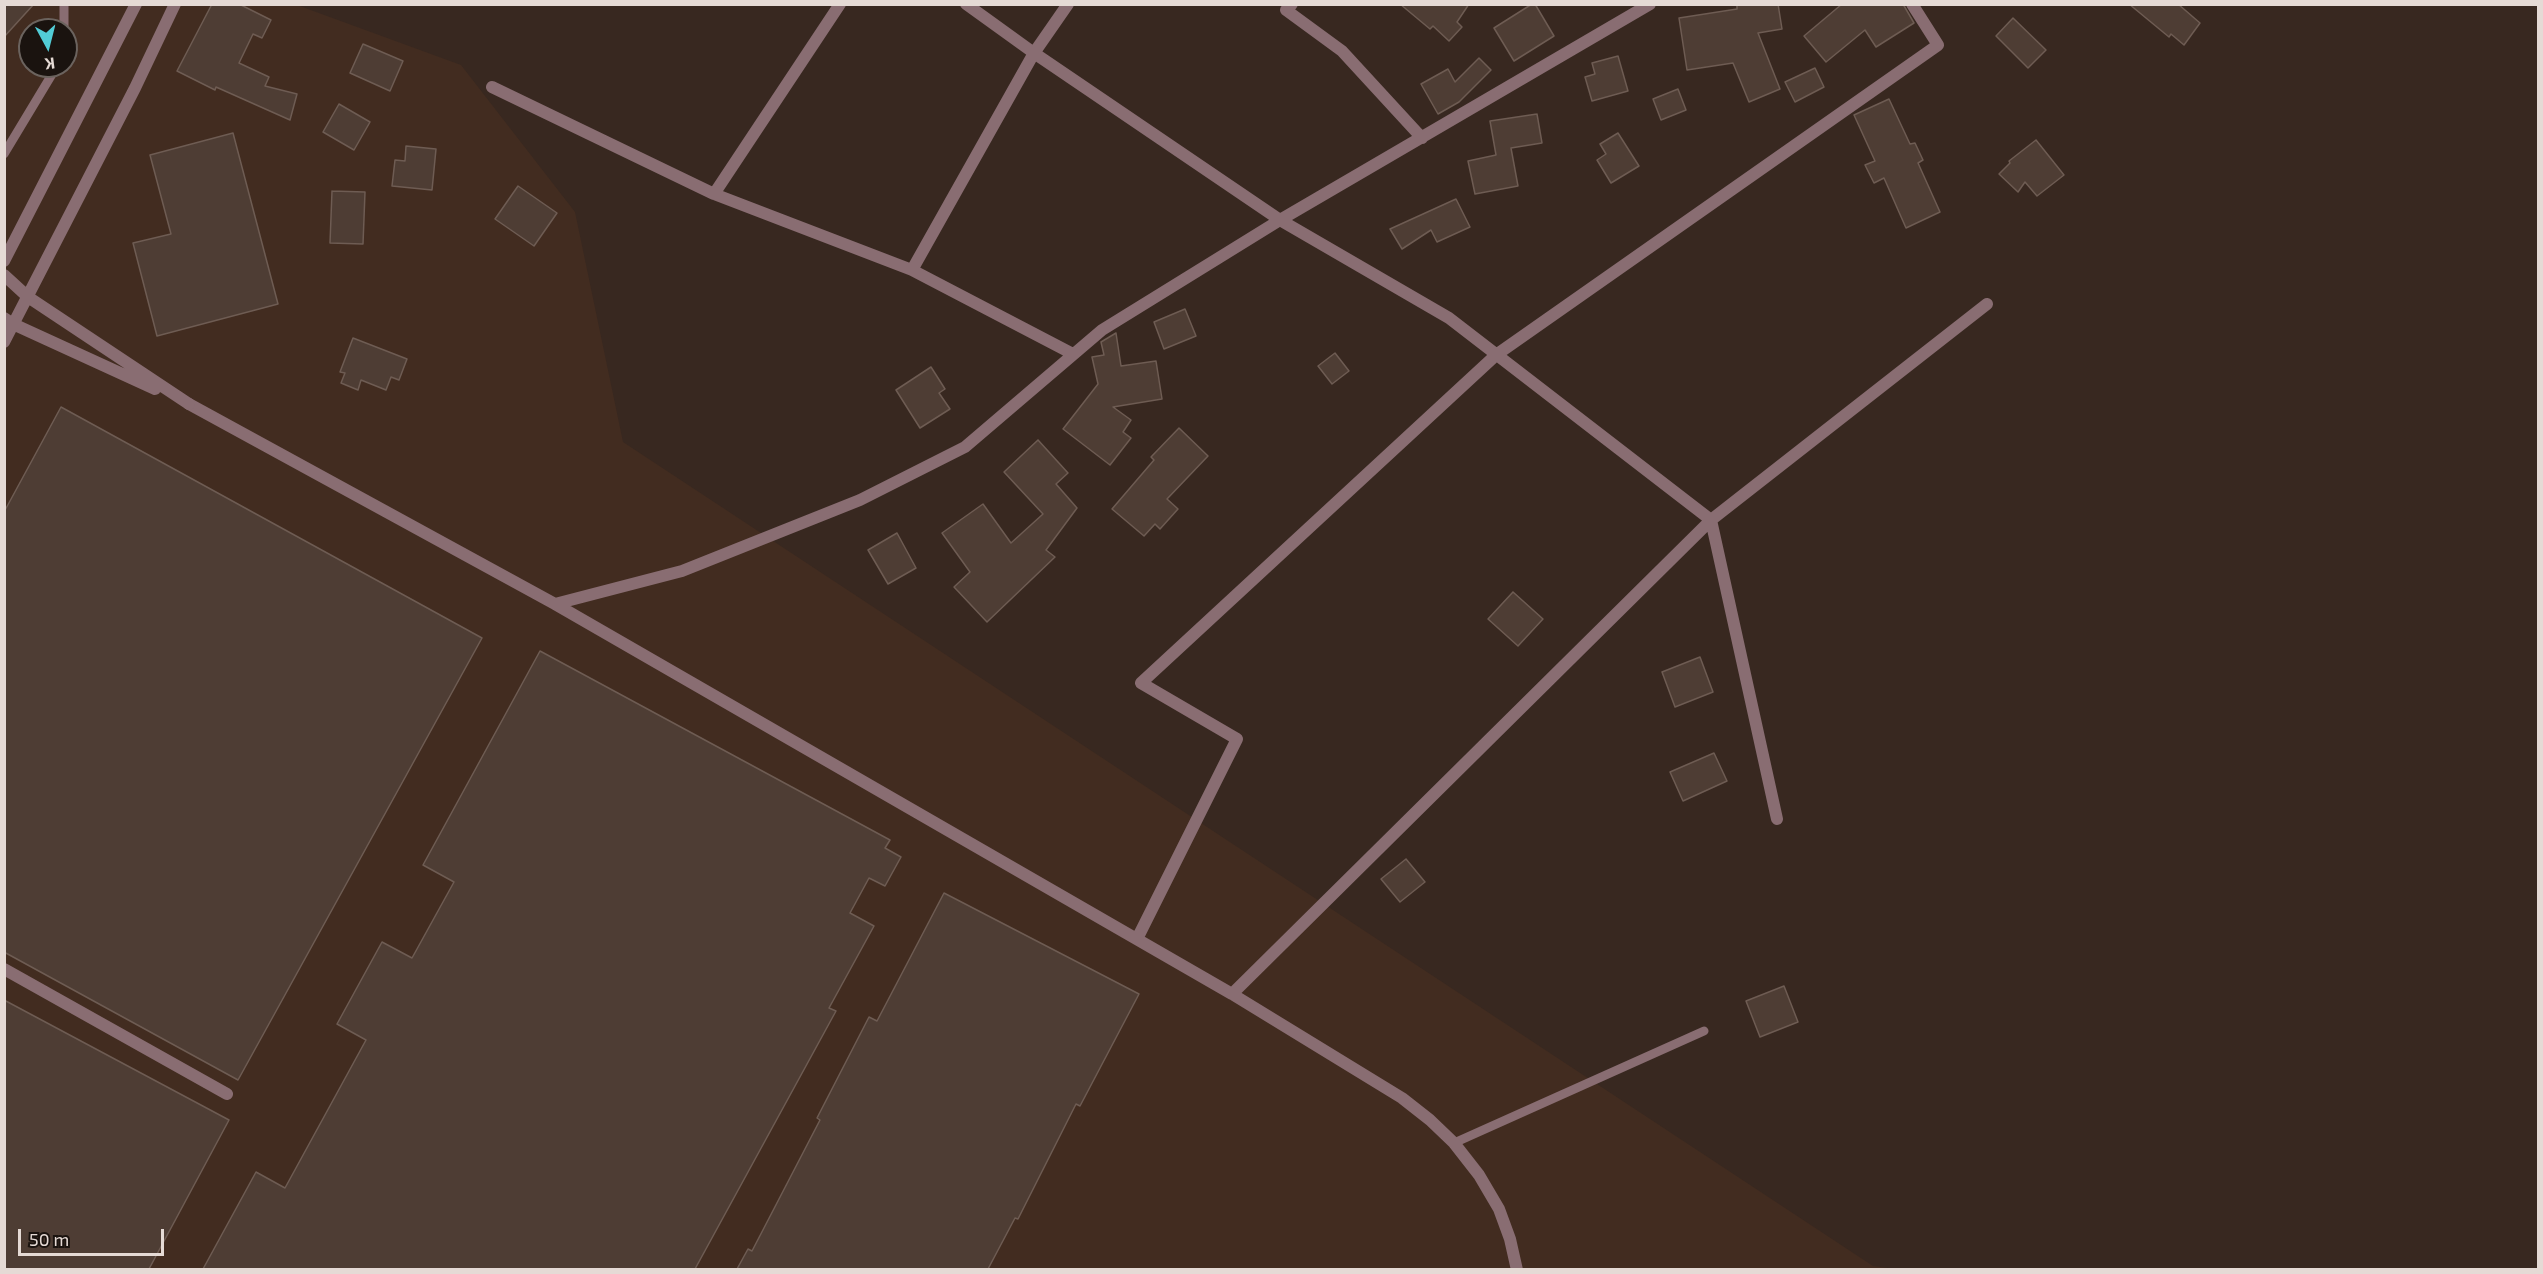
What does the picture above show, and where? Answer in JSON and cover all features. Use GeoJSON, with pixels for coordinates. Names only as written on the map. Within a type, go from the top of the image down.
{"type":"FeatureCollection","features":[{"type":"Feature","properties":{"kind":"street"},"geometry":{"type":"LineString","coordinates":[[4,261],[136,4]]}},
{"type":"Feature","properties":{"kind":"street"},"geometry":{"type":"LineString","coordinates":[[4,342],[9,321],[28,297],[135,88],[175,4]]}},
{"type":"Feature","properties":{"kind":"street"},"geometry":{"type":"LineString","coordinates":[[714,194],[840,4]]}},
{"type":"Feature","properties":{"kind":"street"},"geometry":{"type":"LineString","coordinates":[[966,4],[1034,53],[1280,220],[1449,318],[1710,520],[1777,819]]}},
{"type":"Feature","properties":{"kind":"street"},"geometry":{"type":"LineString","coordinates":[[912,270],[1034,53],[1068,4]]}},
{"type":"Feature","properties":{"kind":"street"},"geometry":{"type":"LineString","coordinates":[[555,604],[682,571],[860,500],[964,447],[1102,330],[1280,220],[1650,4]]}},
{"type":"Feature","properties":{"kind":"street"},"geometry":{"type":"LineString","coordinates":[[1137,939],[1237,739],[1141,683],[1496,355],[1938,45],[1912,4]]}},
{"type":"Feature","properties":{"kind":"street"},"geometry":{"type":"LineString","coordinates":[[1286,6],[1342,51],[1422,138]]}},
{"type":"Feature","properties":{"kind":"street"},"geometry":{"type":"LineString","coordinates":[[492,87],[714,194],[912,270],[1073,354]]}},
{"type":"Feature","properties":{"kind":"street"},"geometry":{"type":"LineString","coordinates":[[4,275],[28,297],[189,404]]}},
{"type":"Feature","properties":{"kind":"street"},"geometry":{"type":"LineString","coordinates":[[1232,994],[1710,520],[1987,304]]}},
{"type":"Feature","properties":{"kind":"street"},"geometry":{"type":"LineString","coordinates":[[9,321],[189,404],[555,604],[1232,994],[1402,1098],[1454,1143],[1479,1175],[1499,1209],[1510,1239],[1517,1269]]}},
{"type":"Feature","properties":{"kind":"street"},"geometry":{"type":"LineString","coordinates":[[4,969],[226,1094]]}},
{"type":"Feature","properties":{"kind":"lane"},"geometry":{"type":"LineString","coordinates":[[4,154],[50,78]]}},
{"type":"Feature","properties":{"kind":"lane"},"geometry":{"type":"LineString","coordinates":[[1454,1143],[1704,1031]]}},
{"type":"Feature","properties":{"kind":"shaded area"},"geometry":{"type":"Polygon","coordinates":[[[5,4],[297,5],[461,65],[575,212],[623,442],[1873,1266],[1895,1269],[5,1270],[5,4]]]}},
{"type":"Feature","properties":{"kind":"building"},"geometry":{"type":"Polygon","coordinates":[[[4,4],[34,4],[21,18],[18,18],[18,22],[4,37],[4,4]]]}},
{"type":"Feature","properties":{"kind":"building"},"geometry":{"type":"Polygon","coordinates":[[[212,4],[239,4],[271,20],[262,38],[253,34],[239,63],[269,77],[265,86],[297,94],[290,120],[216,87],[215,90],[177,71],[212,4]]]}},
{"type":"Feature","properties":{"kind":"building"},"geometry":{"type":"Polygon","coordinates":[[[1400,4],[1469,4],[1457,22],[1462,27],[1449,41],[1433,26],[1430,29],[1400,4]]]}},
{"type":"Feature","properties":{"kind":"building"},"geometry":{"type":"Polygon","coordinates":[[[1535,4],[1554,36],[1514,61],[1494,28],[1535,4]]]}},
{"type":"Feature","properties":{"kind":"building"},"geometry":{"type":"Polygon","coordinates":[[[1737,4],[1778,4],[1782,29],[1758,33],[1780,89],[1749,102],[1733,63],[1687,70],[1679,18],[1737,9],[1737,4]]]}},
{"type":"Feature","properties":{"kind":"building"},"geometry":{"type":"Polygon","coordinates":[[[1842,4],[1903,4],[1914,23],[1876,47],[1865,30],[1826,62],[1804,36],[1842,4]]]}},
{"type":"Feature","properties":{"kind":"building"},"geometry":{"type":"Polygon","coordinates":[[[2129,4],[2178,4],[2200,23],[2184,45],[2171,34],[2169,37],[2129,4]]]}},
{"type":"Feature","properties":{"kind":"building"},"geometry":{"type":"Polygon","coordinates":[[[2013,18],[2046,50],[2028,68],[1996,36],[2013,18]]]}},
{"type":"Feature","properties":{"kind":"building"},"geometry":{"type":"Polygon","coordinates":[[[363,44],[403,61],[390,91],[350,73],[363,44]]]}},
{"type":"Feature","properties":{"kind":"building"},"geometry":{"type":"Polygon","coordinates":[[[1618,56],[1628,91],[1592,101],[1585,77],[1595,74],[1592,63],[1618,56]]]}},
{"type":"Feature","properties":{"kind":"building"},"geometry":{"type":"Polygon","coordinates":[[[1479,58],[1491,70],[1459,102],[1438,114],[1421,84],[1448,69],[1455,82],[1479,58]]]}},
{"type":"Feature","properties":{"kind":"building"},"geometry":{"type":"Polygon","coordinates":[[[1815,68],[1824,87],[1795,102],[1785,82],[1815,68]]]}},
{"type":"Feature","properties":{"kind":"building"},"geometry":{"type":"Polygon","coordinates":[[[1678,89],[1686,110],[1661,120],[1653,99],[1678,89]]]}},
{"type":"Feature","properties":{"kind":"building"},"geometry":{"type":"Polygon","coordinates":[[[1889,99],[1910,144],[1915,143],[1923,160],[1918,163],[1940,212],[1906,228],[1884,178],[1874,183],[1865,165],[1875,161],[1854,115],[1889,99]]]}},
{"type":"Feature","properties":{"kind":"building"},"geometry":{"type":"Polygon","coordinates":[[[339,104],[370,122],[354,150],[323,132],[339,104]]]}},
{"type":"Feature","properties":{"kind":"building"},"geometry":{"type":"Polygon","coordinates":[[[1537,114],[1542,143],[1511,148],[1518,186],[1475,194],[1468,161],[1496,155],[1490,121],[1537,114]]]}},
{"type":"Feature","properties":{"kind":"building"},"geometry":{"type":"Polygon","coordinates":[[[233,133],[278,304],[157,336],[133,243],[171,234],[150,155],[233,133]]]}},
{"type":"Feature","properties":{"kind":"building"},"geometry":{"type":"Polygon","coordinates":[[[1618,133],[1639,166],[1611,183],[1597,160],[1606,154],[1600,144],[1618,133]]]}},
{"type":"Feature","properties":{"kind":"building"},"geometry":{"type":"Polygon","coordinates":[[[2036,140],[2064,175],[2037,196],[2025,182],[2018,192],[1999,174],[2010,163],[2009,161],[2036,140]]]}},
{"type":"Feature","properties":{"kind":"building"},"geometry":{"type":"Polygon","coordinates":[[[406,146],[436,149],[432,190],[392,186],[395,160],[405,161],[406,146]]]}},
{"type":"Feature","properties":{"kind":"building"},"geometry":{"type":"Polygon","coordinates":[[[518,186],[557,213],[534,246],[495,219],[518,186]]]}},
{"type":"Feature","properties":{"kind":"building"},"geometry":{"type":"Polygon","coordinates":[[[332,191],[365,192],[363,244],[330,243],[332,191]]]}},
{"type":"Feature","properties":{"kind":"building"},"geometry":{"type":"Polygon","coordinates":[[[1456,199],[1470,227],[1437,242],[1431,230],[1402,249],[1390,229],[1456,199]]]}},
{"type":"Feature","properties":{"kind":"building"},"geometry":{"type":"Polygon","coordinates":[[[1185,309],[1196,336],[1164,349],[1154,322],[1185,309]]]}},
{"type":"Feature","properties":{"kind":"building"},"geometry":{"type":"Polygon","coordinates":[[[1116,333],[1121,366],[1156,361],[1162,399],[1113,407],[1131,420],[1123,432],[1131,438],[1110,465],[1063,429],[1098,384],[1092,357],[1104,355],[1101,342],[1116,333]]]}},
{"type":"Feature","properties":{"kind":"building"},"geometry":{"type":"Polygon","coordinates":[[[353,338],[407,359],[399,380],[391,377],[386,390],[361,380],[358,390],[341,383],[345,373],[340,372],[353,338]]]}},
{"type":"Feature","properties":{"kind":"building"},"geometry":{"type":"Polygon","coordinates":[[[1335,353],[1349,371],[1332,384],[1318,366],[1335,353]]]}},
{"type":"Feature","properties":{"kind":"building"},"geometry":{"type":"Polygon","coordinates":[[[931,367],[945,389],[939,393],[950,409],[920,428],[896,390],[931,367]]]}},
{"type":"Feature","properties":{"kind":"building"},"geometry":{"type":"Polygon","coordinates":[[[61,407],[482,638],[238,1080],[4,952],[4,512],[61,407]]]}},
{"type":"Feature","properties":{"kind":"building"},"geometry":{"type":"Polygon","coordinates":[[[1179,428],[1208,456],[1167,499],[1178,509],[1160,529],[1155,524],[1144,536],[1112,509],[1154,460],[1151,457],[1179,428]]]}},
{"type":"Feature","properties":{"kind":"building"},"geometry":{"type":"Polygon","coordinates":[[[1038,440],[1068,473],[1056,484],[1077,508],[1046,550],[1055,557],[987,622],[954,587],[970,572],[942,533],[983,504],[1011,543],[1043,514],[1004,472],[1038,440]]]}},
{"type":"Feature","properties":{"kind":"building"},"geometry":{"type":"Polygon","coordinates":[[[897,533],[916,568],[888,584],[868,550],[897,533]]]}},
{"type":"Feature","properties":{"kind":"building"},"geometry":{"type":"Polygon","coordinates":[[[1513,592],[1543,619],[1518,646],[1488,619],[1513,592]]]}},
{"type":"Feature","properties":{"kind":"building"},"geometry":{"type":"Polygon","coordinates":[[[540,651],[890,840],[885,848],[901,857],[885,886],[869,878],[850,913],[874,926],[829,1008],[836,1011],[695,1269],[203,1269],[256,1172],[285,1188],[366,1040],[337,1024],[382,942],[412,958],[454,882],[423,865],[540,651]]]}},
{"type":"Feature","properties":{"kind":"building"},"geometry":{"type":"Polygon","coordinates":[[[1700,657],[1713,692],[1675,707],[1662,672],[1700,657]]]}},
{"type":"Feature","properties":{"kind":"building"},"geometry":{"type":"Polygon","coordinates":[[[1714,753],[1727,781],[1683,801],[1670,772],[1714,753]]]}},
{"type":"Feature","properties":{"kind":"building"},"geometry":{"type":"Polygon","coordinates":[[[1406,859],[1425,882],[1400,902],[1381,879],[1406,859]]]}},
{"type":"Feature","properties":{"kind":"building"},"geometry":{"type":"Polygon","coordinates":[[[944,893],[1139,994],[1080,1106],[1076,1104],[1018,1219],[1015,1218],[988,1269],[737,1269],[748,1249],[752,1251],[820,1120],[817,1118],[869,1017],[877,1021],[944,893]]]}},
{"type":"Feature","properties":{"kind":"building"},"geometry":{"type":"Polygon","coordinates":[[[1784,986],[1798,1022],[1760,1037],[1746,1001],[1784,986]]]}},
{"type":"Feature","properties":{"kind":"building"},"geometry":{"type":"Polygon","coordinates":[[[4,1000],[229,1120],[149,1269],[4,1269],[4,1000]]]}}]}
